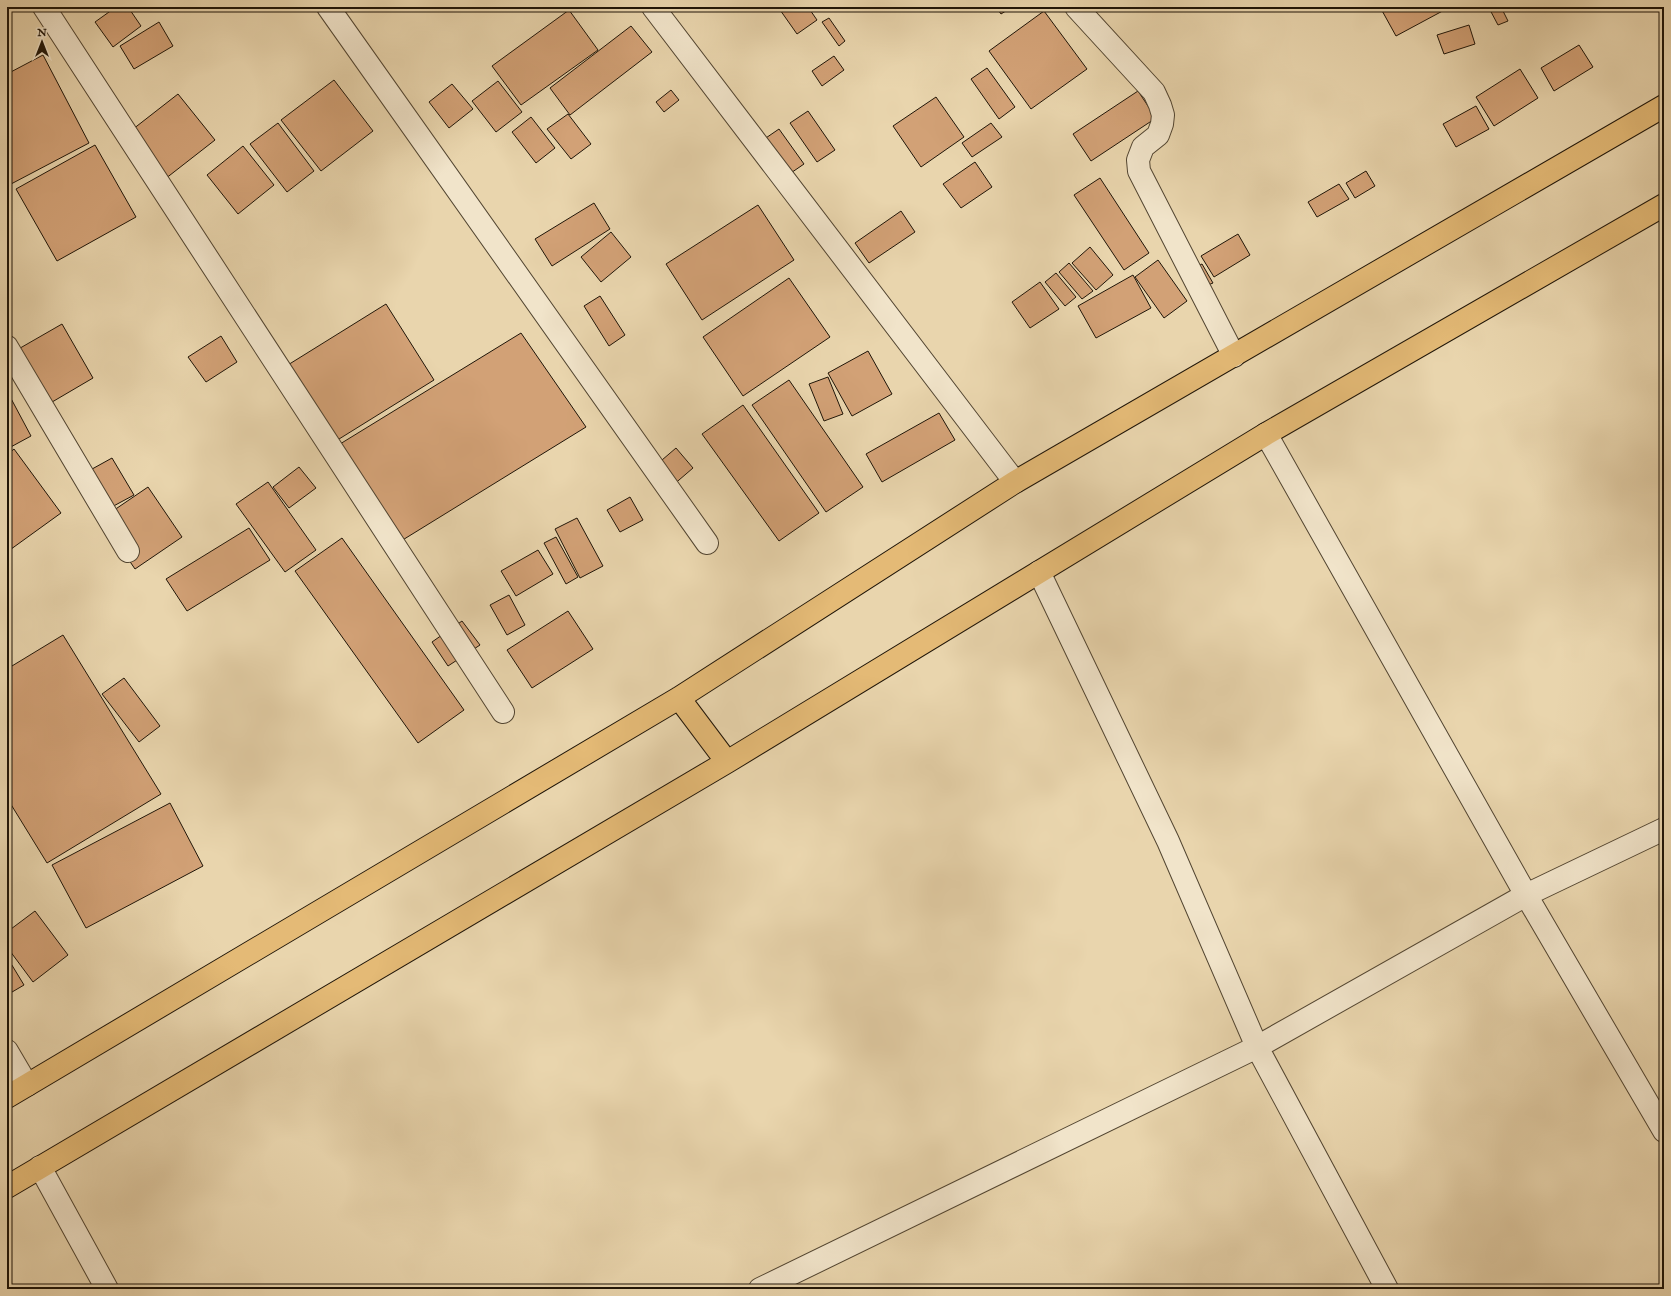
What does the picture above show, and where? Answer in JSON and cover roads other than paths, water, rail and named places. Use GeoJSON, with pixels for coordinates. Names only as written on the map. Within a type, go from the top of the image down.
{"type":"FeatureCollection","features":[{"type":"Feature","properties":{"kind":"highway"},"geometry":{"type":"LineString","coordinates":[[7,1097],[679,698],[1015,482],[1664,106]]}},
{"type":"Feature","properties":{"kind":"highway"},"geometry":{"type":"LineString","coordinates":[[7,1187],[727,762],[1266,434],[1664,204]]}},
{"type":"Feature","properties":{"kind":"highway"},"geometry":{"type":"LineString","coordinates":[[679,698],[727,762]]}},
{"type":"Feature","properties":{"kind":"street"},"geometry":{"type":"LineString","coordinates":[[44,7],[502,712]]}},
{"type":"Feature","properties":{"kind":"street"},"geometry":{"type":"LineString","coordinates":[[328,7],[707,543]]}},
{"type":"Feature","properties":{"kind":"street"},"geometry":{"type":"LineString","coordinates":[[653,7],[1015,482]]}},
{"type":"Feature","properties":{"kind":"street"},"geometry":{"type":"LineString","coordinates":[[1076,7],[1154,92],[1163,115],[1162,124],[1158,135],[1143,147],[1138,160],[1139,171],[1234,356]]}},
{"type":"Feature","properties":{"kind":"street"},"geometry":{"type":"LineString","coordinates":[[7,347],[128,551]]}},
{"type":"Feature","properties":{"kind":"street"},"geometry":{"type":"LineString","coordinates":[[1266,434],[1526,895],[1664,1131]]}},
{"type":"Feature","properties":{"kind":"street"},"geometry":{"type":"LineString","coordinates":[[1039,572],[1168,841],[1256,1047],[1387,1289]]}},
{"type":"Feature","properties":{"kind":"street"},"geometry":{"type":"LineString","coordinates":[[760,1289],[1256,1047],[1526,895],[1664,829]]}},
{"type":"Feature","properties":{"kind":"street"},"geometry":{"type":"LineString","coordinates":[[7,1051],[27,1085]]}},
{"type":"Feature","properties":{"kind":"street"},"geometry":{"type":"LineString","coordinates":[[40,1167],[107,1289]]}}]}
